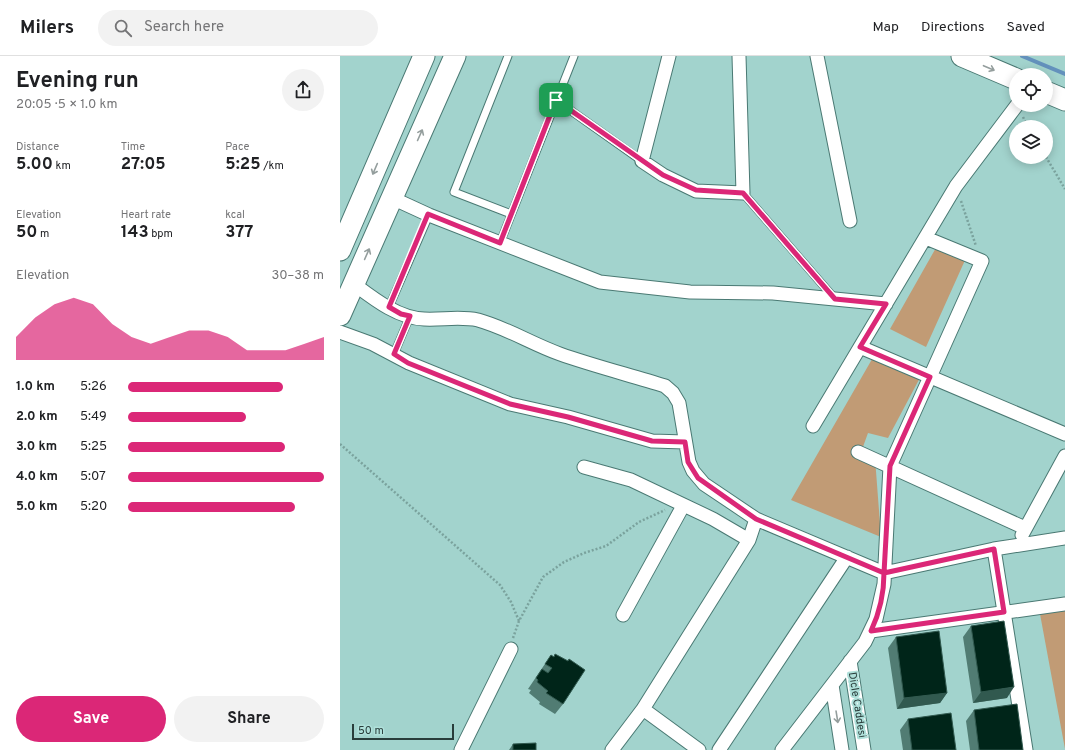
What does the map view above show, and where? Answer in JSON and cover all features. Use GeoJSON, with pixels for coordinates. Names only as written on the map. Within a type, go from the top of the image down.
{"type":"FeatureCollection","features":[{"type":"Feature","properties":{"kind":"main road"},"geometry":{"type":"LineString","coordinates":[[340,250],[424,56]]}},
{"type":"Feature","properties":{"kind":"main road"},"geometry":{"type":"LineString","coordinates":[[340,315],[455,56]]}},
{"type":"Feature","properties":{"kind":"main road"},"geometry":{"type":"LineString","coordinates":[[962,56],[1009,76]]}},
{"type":"Feature","properties":{"kind":"main road"},"geometry":{"type":"LineString","coordinates":[[1053,95],[1065,100]]}},
{"type":"Feature","properties":{"kind":"street"},"geometry":{"type":"LineString","coordinates":[[669,56],[642,161],[663,175],[696,190],[743,193],[739,56]]}},
{"type":"Feature","properties":{"kind":"street"},"geometry":{"type":"LineString","coordinates":[[817,56],[850,221]]}},
{"type":"Feature","properties":{"kind":"street"},"geometry":{"type":"LineString","coordinates":[[813,426],[956,186],[1013,112]]}},
{"type":"Feature","properties":{"kind":"street"},"geometry":{"type":"LineString","coordinates":[[392,198],[428,214],[600,282],[690,292],[773,293],[886,304]]}},
{"type":"Feature","properties":{"kind":"street"},"geometry":{"type":"LineString","coordinates":[[782,750],[871,631],[880,607],[884,573],[890,466],[982,261],[926,238]]}},
{"type":"Feature","properties":{"kind":"street"},"geometry":{"type":"LineString","coordinates":[[354,284],[401,314],[422,319],[456,318],[477,320],[510,331],[566,356],[665,386],[674,393],[679,402],[688,462],[698,478],[756,519],[884,573],[994,549],[1065,538]]}},
{"type":"Feature","properties":{"kind":"street"},"geometry":{"type":"LineString","coordinates":[[340,332],[373,344],[394,354],[408,363],[510,404],[568,417],[652,441],[685,442]]}},
{"type":"Feature","properties":{"kind":"street"},"geometry":{"type":"LineString","coordinates":[[860,347],[1065,434]]}},
{"type":"Feature","properties":{"kind":"street"},"geometry":{"type":"LineString","coordinates":[[858,452],[1025,528]]}},
{"type":"Feature","properties":{"kind":"street"},"geometry":{"type":"LineString","coordinates":[[1016,546],[1065,456]]}},
{"type":"Feature","properties":{"kind":"street"},"geometry":{"type":"LineString","coordinates":[[584,467],[631,480],[680,505],[712,519],[749,540]]}},
{"type":"Feature","properties":{"kind":"street"},"geometry":{"type":"LineString","coordinates":[[623,615],[680,505]]}},
{"type":"Feature","properties":{"kind":"street"},"geometry":{"type":"LineString","coordinates":[[612,750],[643,709],[749,540],[756,519]]}},
{"type":"Feature","properties":{"kind":"street"},"geometry":{"type":"LineString","coordinates":[[994,549],[1026,750]]}},
{"type":"Feature","properties":{"kind":"street"},"geometry":{"type":"LineString","coordinates":[[719,750],[846,558]]}},
{"type":"Feature","properties":{"kind":"street"},"geometry":{"type":"LineString","coordinates":[[871,631],[1065,604]]}},
{"type":"Feature","properties":{"kind":"street"},"geometry":{"type":"LineString","coordinates":[[461,750],[511,649]]}},
{"type":"Feature","properties":{"kind":"street","name":"Dicle Caddesi"},"geometry":{"type":"LineString","coordinates":[[850,661],[864,750]]}},
{"type":"Feature","properties":{"kind":"street","name":"Dicle Caddesi"},"geometry":{"type":"LineString","coordinates":[[832,684],[842,750]]}},
{"type":"Feature","properties":{"kind":"street"},"geometry":{"type":"LineString","coordinates":[[643,709],[699,750]]}},
{"type":"Feature","properties":{"kind":"lane"},"geometry":{"type":"LineString","coordinates":[[508,56],[454,192],[511,214]]}},
{"type":"Feature","properties":{"kind":"lane"},"geometry":{"type":"LineString","coordinates":[[500,243],[574,56]]}},
{"type":"Feature","properties":{"kind":"lane"},"geometry":{"type":"LineString","coordinates":[[556,100],[642,161]]}},
{"type":"Feature","properties":{"kind":"lane"},"geometry":{"type":"LineString","coordinates":[[743,193],[835,299]]}},
{"type":"Feature","properties":{"kind":"lane"},"geometry":{"type":"LineString","coordinates":[[389,307],[428,214]]}},
{"type":"Feature","properties":{"kind":"lane"},"geometry":{"type":"LineString","coordinates":[[394,354],[410,316]]}},
{"type":"Feature","properties":{"kind":"path"},"geometry":{"type":"LineString","coordinates":[[1050,164],[1065,189]]}},
{"type":"Feature","properties":{"kind":"path"},"geometry":{"type":"LineString","coordinates":[[956,186],[982,261]]}},
{"type":"Feature","properties":{"kind":"path"},"geometry":{"type":"LineString","coordinates":[[340,444],[496,582],[511,602],[519,621]]}},
{"type":"Feature","properties":{"kind":"path"},"geometry":{"type":"LineString","coordinates":[[511,649],[514,632],[543,577],[564,562],[584,553],[606,546],[639,522],[680,505]]}},
{"type":"Feature","properties":{"kind":"shaded area"},"geometry":{"type":"Polygon","coordinates":[[[937,246],[966,258],[926,347],[890,329],[937,246]]]}},
{"type":"Feature","properties":{"kind":"shaded area"},"geometry":{"type":"Polygon","coordinates":[[[875,354],[922,374],[888,438],[868,433],[860,455],[875,458],[881,537],[791,500],[875,354]]]}},
{"type":"Feature","properties":{"kind":"shaded area"},"geometry":{"type":"Polygon","coordinates":[[[1065,610],[1065,749],[1040,614],[1065,610]]]}},
{"type":"Feature","properties":{"kind":"building"},"geometry":{"type":"Polygon","coordinates":[[[1004,621],[1014,687],[981,692],[971,626],[1004,621]]]}},
{"type":"Feature","properties":{"kind":"building"},"geometry":{"type":"Polygon","coordinates":[[[939,631],[947,693],[904,698],[896,637],[939,631]]]}},
{"type":"Feature","properties":{"kind":"building"},"geometry":{"type":"Polygon","coordinates":[[[555,654],[568,661],[569,659],[585,670],[563,704],[546,693],[548,691],[537,682],[538,680],[536,678],[542,669],[548,673],[552,668],[545,664],[551,655],[554,657],[555,654]]]}},
{"type":"Feature","properties":{"kind":"building"},"geometry":{"type":"Polygon","coordinates":[[[1017,704],[1023,750],[979,750],[974,710],[1017,704]]]}},
{"type":"Feature","properties":{"kind":"building"},"geometry":{"type":"Polygon","coordinates":[[[951,713],[956,750],[912,750],[908,719],[951,713]]]}},
{"type":"Feature","properties":{"kind":"building"},"geometry":{"type":"Polygon","coordinates":[[[536,743],[536,750],[513,750],[513,744],[536,743]]]}},
{"type":"Feature","properties":{"kind":"waterway"},"geometry":{"type":"LineString","coordinates":[[1022,56],[1065,74]]}},
{"type":"Feature","properties":{"kind":"route"},"geometry":{"type":"LineString","coordinates":[[556,100],[500,243],[428,214],[389,307],[401,314],[410,316],[394,354],[408,363],[510,404],[568,417],[652,441],[685,442],[688,462],[698,478],[711,489],[756,519],[884,573],[994,549],[1004,612],[871,631],[880,607],[884,584],[884,573],[890,466],[930,377],[860,347],[886,304],[835,299],[743,193],[696,190],[663,175],[556,100]]}}]}
